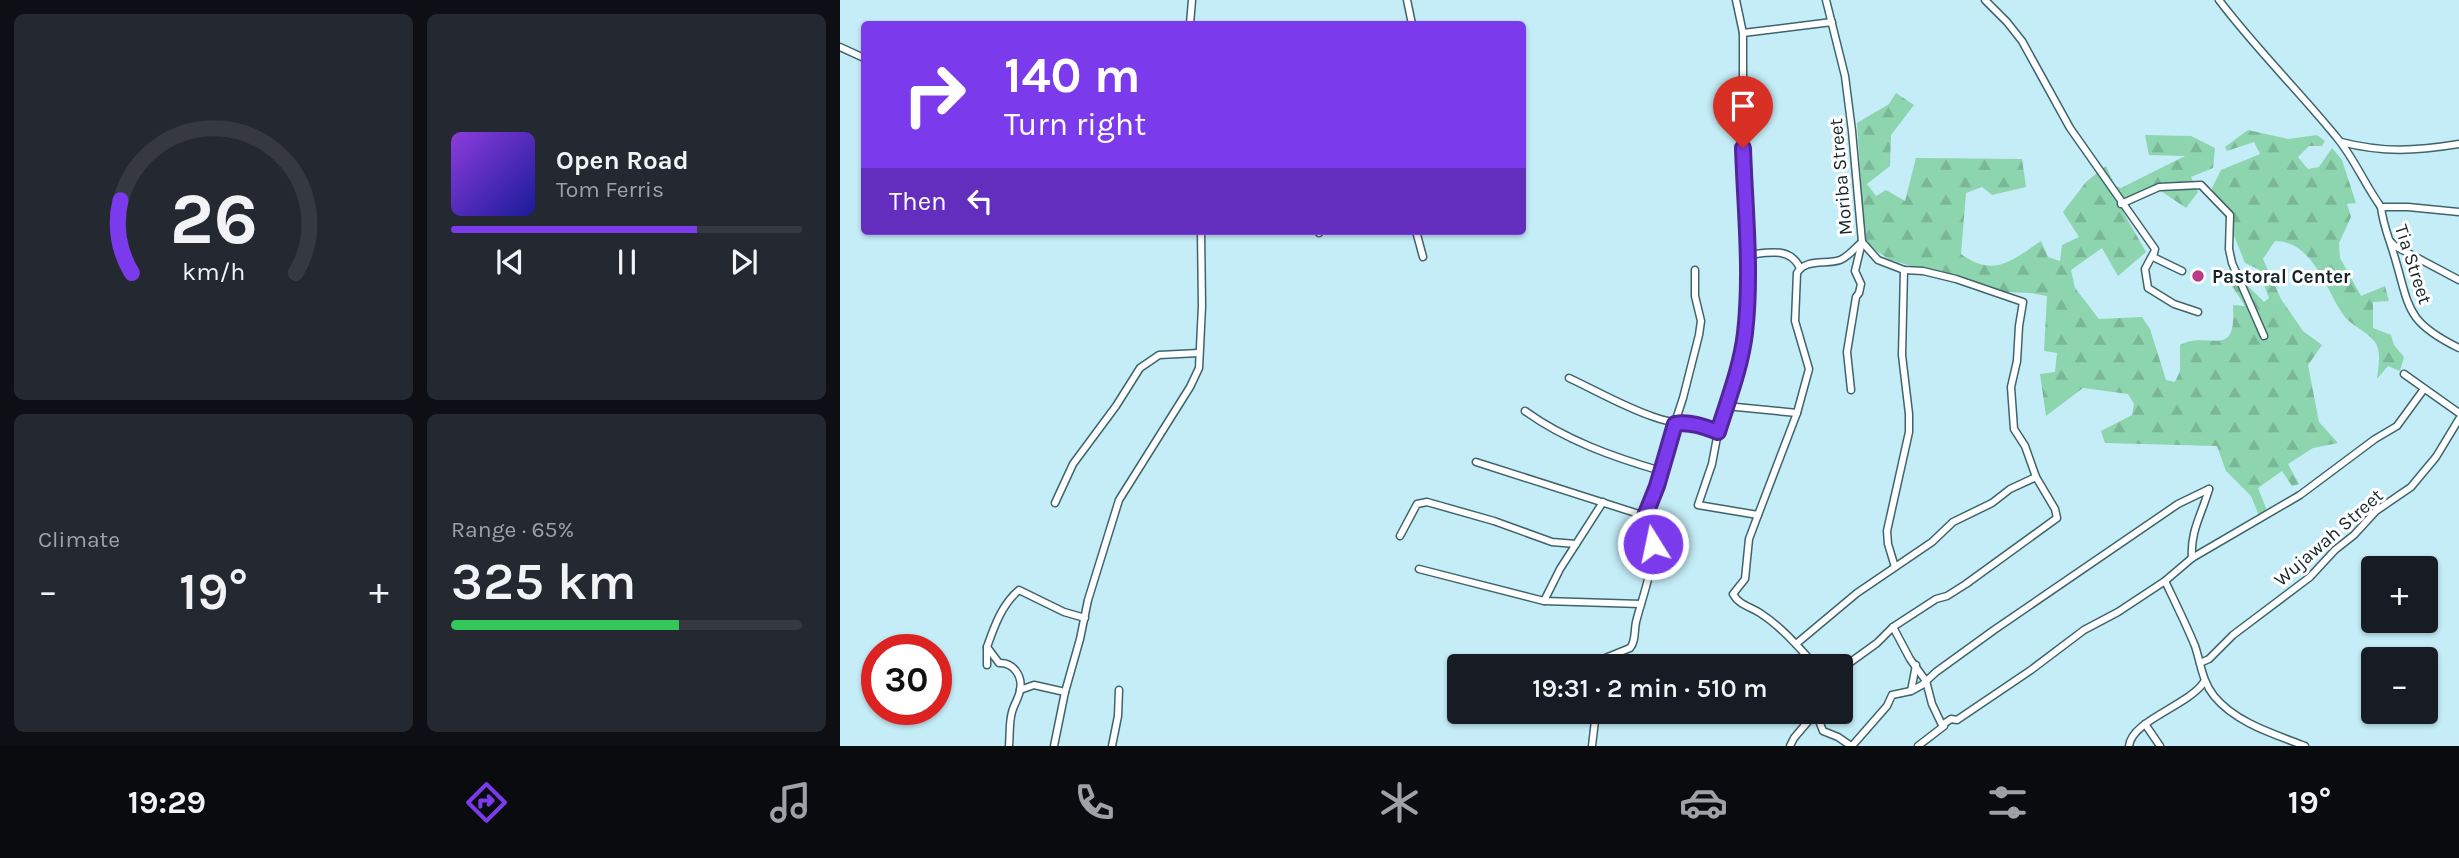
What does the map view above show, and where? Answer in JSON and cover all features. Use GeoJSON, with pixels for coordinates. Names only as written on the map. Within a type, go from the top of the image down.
{"type":"FeatureCollection","features":[{"type":"Feature","properties":{"kind":"street"},"geometry":{"type":"LineString","coordinates":[[1190,21],[1192,0]]}},
{"type":"Feature","properties":{"kind":"street"},"geometry":{"type":"LineString","coordinates":[[1407,0],[1411,21]]}},
{"type":"Feature","properties":{"kind":"street"},"geometry":{"type":"LineString","coordinates":[[1736,0],[1742,33],[1742,135],[1747,255],[1745,334],[1712,464],[1698,505],[1758,515]]}},
{"type":"Feature","properties":{"kind":"street","name":"Moriba Street"},"geometry":{"type":"LineString","coordinates":[[1826,0],[1849,102],[1862,242],[1854,271],[1861,284],[1856,297],[1847,352],[1851,390]]}},
{"type":"Feature","properties":{"kind":"street"},"geometry":{"type":"LineString","coordinates":[[1985,0],[2022,41],[2049,94],[2121,204],[2155,249]]}},
{"type":"Feature","properties":{"kind":"street"},"geometry":{"type":"LineString","coordinates":[[2219,0],[2241,30],[2341,142],[2364,184],[2381,207],[2408,206],[2459,212]]}},
{"type":"Feature","properties":{"kind":"street"},"geometry":{"type":"LineString","coordinates":[[1742,33],[1832,22]]}},
{"type":"Feature","properties":{"kind":"street"},"geometry":{"type":"LineString","coordinates":[[840,47],[861,57]]}},
{"type":"Feature","properties":{"kind":"street"},"geometry":{"type":"LineString","coordinates":[[2341,142],[2367,149],[2395,152],[2459,144]]}},
{"type":"Feature","properties":{"kind":"street"},"geometry":{"type":"LineString","coordinates":[[2121,204],[2159,187],[2201,185],[2230,215],[2232,263],[2264,336]]}},
{"type":"Feature","properties":{"kind":"street","name":"Tia Street"},"geometry":{"type":"LineString","coordinates":[[2381,207],[2387,237],[2412,314],[2441,339],[2459,348]]}},
{"type":"Feature","properties":{"kind":"street"},"geometry":{"type":"LineString","coordinates":[[1054,746],[1065,692],[1103,547],[1119,500],[1190,387],[1199,368],[1201,235]]}},
{"type":"Feature","properties":{"kind":"street"},"geometry":{"type":"LineString","coordinates":[[1417,235],[1423,257]]}},
{"type":"Feature","properties":{"kind":"street"},"geometry":{"type":"LineString","coordinates":[[2387,237],[2395,246],[2459,280]]}},
{"type":"Feature","properties":{"kind":"street"},"geometry":{"type":"LineString","coordinates":[[1805,654],[1786,633],[1759,612],[1737,600],[1733,594],[1745,579],[1749,539],[1805,390],[1809,369],[1795,321],[1797,273],[1800,268],[1843,259],[1862,242],[1878,260],[1904,270],[1923,271],[1956,279],[2023,302],[2017,361],[2011,387],[2014,429],[2025,446],[2036,477],[2055,509],[2057,518],[1947,596],[1936,599],[1893,626],[1877,643],[1853,660]]}},
{"type":"Feature","properties":{"kind":"street"},"geometry":{"type":"LineString","coordinates":[[2155,249],[2153,257],[2182,271]]}},
{"type":"Feature","properties":{"kind":"street"},"geometry":{"type":"LineString","coordinates":[[2155,249],[2145,269],[2148,288],[2174,304],[2198,312]]}},
{"type":"Feature","properties":{"kind":"street"},"geometry":{"type":"LineString","coordinates":[[1747,255],[1779,251],[1796,259],[1800,268]]}},
{"type":"Feature","properties":{"kind":"street"},"geometry":{"type":"LineString","coordinates":[[1895,567],[1887,531],[1909,432],[1902,355],[1904,270]]}},
{"type":"Feature","properties":{"kind":"street"},"geometry":{"type":"LineString","coordinates":[[1615,654],[1633,645],[1635,625],[1654,552],[1651,529],[1645,516],[1661,471],[1699,335],[1701,321],[1695,296],[1695,271]]}},
{"type":"Feature","properties":{"kind":"street"},"geometry":{"type":"LineString","coordinates":[[1055,503],[1073,464],[1140,368],[1159,355],[1199,353]]}},
{"type":"Feature","properties":{"kind":"street"},"geometry":{"type":"LineString","coordinates":[[2404,374],[2459,412]]}},
{"type":"Feature","properties":{"kind":"street"},"geometry":{"type":"LineString","coordinates":[[1569,378],[1630,407],[1675,424],[1680,422],[1718,432]]}},
{"type":"Feature","properties":{"kind":"street"},"geometry":{"type":"LineString","coordinates":[[1918,746],[1990,699],[2084,629],[2118,612],[2165,581],[2192,558],[2300,495],[2396,426],[2424,390]]}},
{"type":"Feature","properties":{"kind":"street"},"geometry":{"type":"LineString","coordinates":[[1726,406],[1797,413]]}},
{"type":"Feature","properties":{"kind":"street"},"geometry":{"type":"LineString","coordinates":[[1525,411],[1551,428],[1595,448],[1661,471]]}},
{"type":"Feature","properties":{"kind":"street","name":"Wujawah Street"},"geometry":{"type":"LineString","coordinates":[[2200,663],[2209,659],[2233,635],[2310,578],[2376,511],[2411,487],[2436,457],[2459,419]]}},
{"type":"Feature","properties":{"kind":"street"},"geometry":{"type":"LineString","coordinates":[[1476,462],[1645,516]]}},
{"type":"Feature","properties":{"kind":"street"},"geometry":{"type":"LineString","coordinates":[[1796,644],[1857,593],[1932,542],[1953,523],[1992,503],[2010,489],[2036,477]]}},
{"type":"Feature","properties":{"kind":"street"},"geometry":{"type":"LineString","coordinates":[[1820,724],[1823,731],[1851,746],[1886,706],[1892,695],[1911,691],[1994,630],[2178,504],[2209,489],[2197,517],[2191,545],[2192,558]]}},
{"type":"Feature","properties":{"kind":"street"},"geometry":{"type":"LineString","coordinates":[[1400,536],[1418,504],[1427,502],[1494,521],[1552,542],[1576,544]]}},
{"type":"Feature","properties":{"kind":"street"},"geometry":{"type":"LineString","coordinates":[[1544,601],[1560,569],[1603,502]]}},
{"type":"Feature","properties":{"kind":"street"},"geometry":{"type":"LineString","coordinates":[[1419,569],[1544,601],[1642,604]]}},
{"type":"Feature","properties":{"kind":"street"},"geometry":{"type":"LineString","coordinates":[[2165,581],[2200,663],[2204,682],[2216,698],[2233,714],[2253,725],[2305,746]]}},
{"type":"Feature","properties":{"kind":"street"},"geometry":{"type":"LineString","coordinates":[[987,665],[987,647],[995,625],[1019,590],[1064,612],[1085,618]]}},
{"type":"Feature","properties":{"kind":"street"},"geometry":{"type":"LineString","coordinates":[[1893,626],[1926,681],[1932,704],[1942,725],[1951,719],[1953,721]]}},
{"type":"Feature","properties":{"kind":"street"},"geometry":{"type":"LineString","coordinates":[[987,647],[999,663],[1006,663],[1017,671],[1020,690],[1011,713],[1009,746]]}},
{"type":"Feature","properties":{"kind":"street"},"geometry":{"type":"LineString","coordinates":[[1911,691],[1916,665]]}},
{"type":"Feature","properties":{"kind":"street"},"geometry":{"type":"LineString","coordinates":[[2129,746],[2134,733],[2169,708],[2186,701],[2204,682]]}},
{"type":"Feature","properties":{"kind":"street"},"geometry":{"type":"LineString","coordinates":[[1020,690],[1034,685],[1065,692]]}},
{"type":"Feature","properties":{"kind":"street"},"geometry":{"type":"LineString","coordinates":[[1112,746],[1118,716],[1119,690]]}},
{"type":"Feature","properties":{"kind":"street"},"geometry":{"type":"LineString","coordinates":[[1592,746],[1595,724]]}},
{"type":"Feature","properties":{"kind":"street"},"geometry":{"type":"LineString","coordinates":[[1790,746],[1806,724]]}},
{"type":"Feature","properties":{"kind":"street"},"geometry":{"type":"LineString","coordinates":[[2145,724],[2160,746]]}},
{"type":"Feature","properties":{"kind":"green space"},"geometry":{"type":"Polygon","coordinates":[[[1896,93],[1914,105],[1891,135],[1890,166],[1867,184],[1876,196],[1886,190],[1905,201],[1916,158],[2022,159],[2026,187],[1992,195],[1982,187],[1966,193],[1961,254],[1983,265],[2002,264],[2041,241],[2048,257],[2060,261],[2062,245],[2079,237],[2063,212],[2086,182],[2106,166],[2115,186],[2121,188],[2185,156],[2149,155],[2145,135],[2191,136],[2215,148],[2213,168],[2191,177],[2198,192],[2186,208],[2155,187],[2118,203],[2146,252],[2118,276],[2102,248],[2071,270],[2075,288],[2099,319],[2142,317],[2150,329],[2166,380],[2175,382],[2180,371],[2180,345],[2190,341],[2225,339],[2233,323],[2233,305],[2245,306],[2227,278],[2239,269],[2245,283],[2264,302],[2269,298],[2258,269],[2245,263],[2212,188],[2221,170],[2260,154],[2254,142],[2227,151],[2225,147],[2248,130],[2288,139],[2317,135],[2325,141],[2322,146],[2309,146],[2298,157],[2308,169],[2319,167],[2332,148],[2342,160],[2356,203],[2347,204],[2351,217],[2339,243],[2340,258],[2361,296],[2385,286],[2389,301],[2373,302],[2373,328],[2391,335],[2394,345],[2404,357],[2400,371],[2388,366],[2377,379],[2379,355],[2375,342],[2345,317],[2308,257],[2288,243],[2275,241],[2263,259],[2281,299],[2303,331],[2322,345],[2308,365],[2319,422],[2338,443],[2313,448],[2288,464],[2299,484],[2292,486],[2282,471],[2258,488],[2268,513],[2260,518],[2251,496],[2226,471],[2217,446],[2105,443],[2101,431],[2132,415],[2134,404],[2128,394],[2083,388],[2046,416],[2040,374],[2055,372],[2057,353],[2044,351],[2047,296],[2006,292],[1890,260],[1865,243],[1857,123],[1889,104],[1896,93]]]}},
{"type":"Feature","properties":{"kind":"place","name":"Pastoral Center"},"geometry":{"type":"Point","coordinates":[2198,276]}},
{"type":"Feature","properties":{"kind":"route"},"geometry":{"type":"LineString","coordinates":[[1653,544],[1651,529],[1645,516],[1657,486],[1675,424],[1680,422],[1718,432],[1741,358],[1748,282],[1743,148]]}}]}
